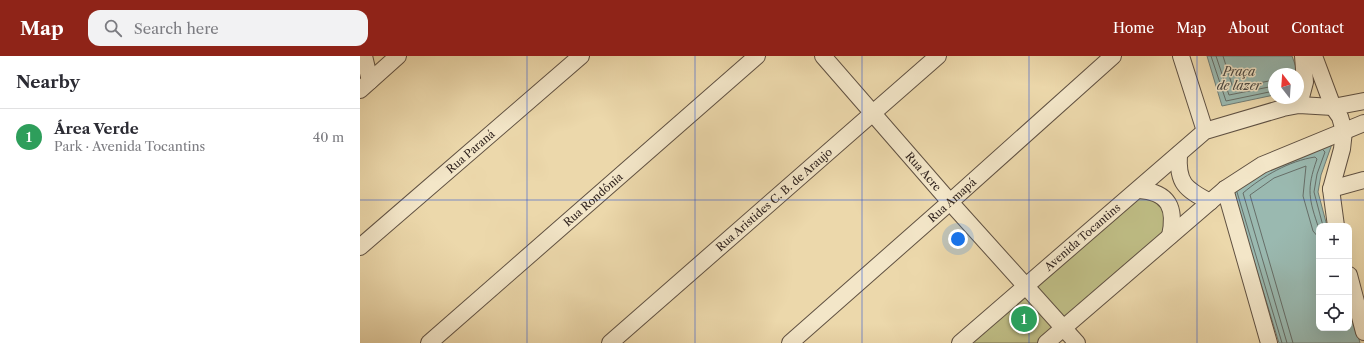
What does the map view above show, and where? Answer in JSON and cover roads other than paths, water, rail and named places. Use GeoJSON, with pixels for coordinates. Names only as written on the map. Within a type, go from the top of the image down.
{"type":"FeatureCollection","features":[{"type":"Feature","properties":{"kind":"street"},"geometry":{"type":"LineString","coordinates":[[364,56],[365,86]]}},
{"type":"Feature","properties":{"kind":"street"},"geometry":{"type":"LineString","coordinates":[[365,86],[398,56]]}},
{"type":"Feature","properties":{"kind":"street","name":"Rua Paraná"},"geometry":{"type":"LineString","coordinates":[[360,247],[581,56]]}},
{"type":"Feature","properties":{"kind":"street","name":"Rua Rondônia"},"geometry":{"type":"LineString","coordinates":[[429,343],[757,56]]}},
{"type":"Feature","properties":{"kind":"street","name":"Rua Acre"},"geometry":{"type":"LineString","coordinates":[[823,56],[872,114],[1064,328]]}},
{"type":"Feature","properties":{"kind":"street","name":"Rua Aristides C. B. de Araujo"},"geometry":{"type":"LineString","coordinates":[[610,343],[938,56]]}},
{"type":"Feature","properties":{"kind":"street","name":"Rua Amapá"},"geometry":{"type":"LineString","coordinates":[[790,343],[1113,56]]}},
{"type":"Feature","properties":{"kind":"street"},"geometry":{"type":"LineString","coordinates":[[1181,56],[1205,132],[1283,108],[1299,105],[1333,107],[1364,101]]}},
{"type":"Feature","properties":{"kind":"street"},"geometry":{"type":"LineString","coordinates":[[1299,105],[1304,82],[1303,56]]}},
{"type":"Feature","properties":{"kind":"street"},"geometry":{"type":"LineString","coordinates":[[1314,56],[1333,107],[1343,123],[1344,131],[1342,149],[1331,189],[1336,223]]}},
{"type":"Feature","properties":{"kind":"street"},"geometry":{"type":"LineString","coordinates":[[1046,343],[1225,189],[1262,165],[1300,148],[1364,123]]}},
{"type":"Feature","properties":{"kind":"street","name":"Avenida Tocantins"},"geometry":{"type":"LineString","coordinates":[[960,343],[1205,132]]}},
{"type":"Feature","properties":{"kind":"street"},"geometry":{"type":"LineString","coordinates":[[1179,154],[1178,168],[1181,179],[1190,190],[1210,202]]}},
{"type":"Feature","properties":{"kind":"street"},"geometry":{"type":"LineString","coordinates":[[1331,189],[1364,180]]}},
{"type":"Feature","properties":{"kind":"street"},"geometry":{"type":"LineString","coordinates":[[1225,189],[1269,343]]}},
{"type":"Feature","properties":{"kind":"street"},"geometry":{"type":"LineString","coordinates":[[1139,190],[1150,190],[1166,200],[1172,210],[1173,222],[1170,236]]}},
{"type":"Feature","properties":{"kind":"street"},"geometry":{"type":"LineString","coordinates":[[1352,285],[1363,323]]}},
{"type":"Feature","properties":{"kind":"street"},"geometry":{"type":"LineString","coordinates":[[1064,328],[1077,343]]}},
{"type":"Feature","properties":{"kind":"water","name":"Praça de lazer"},"geometry":{"type":"Polygon","coordinates":[[[1207,56],[1292,56],[1296,68],[1268,68],[1268,96],[1222,106],[1207,56]]]}},
{"type":"Feature","properties":{"kind":"water"},"geometry":{"type":"Polygon","coordinates":[[[1332,144],[1321,175],[1318,192],[1326,223],[1316,223],[1316,331],[1352,331],[1352,313],[1360,343],[1279,343],[1232,189],[1266,165],[1332,144]]]}},
{"type":"Feature","properties":{"kind":"place","name":"Área Verde"},"geometry":{"type":"Point","coordinates":[1024,319]}}]}
